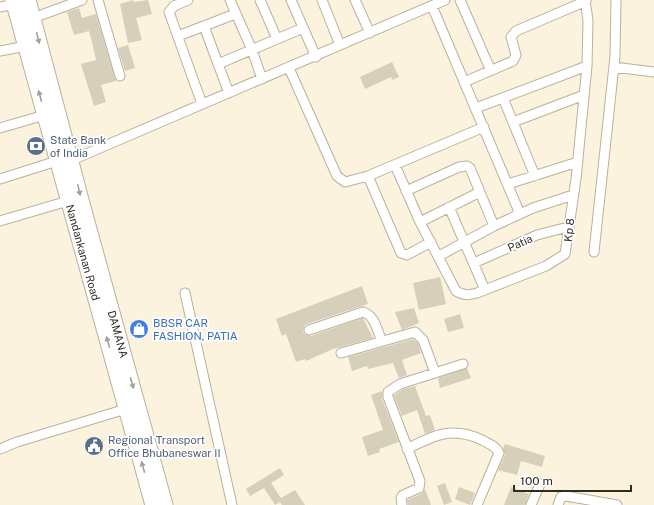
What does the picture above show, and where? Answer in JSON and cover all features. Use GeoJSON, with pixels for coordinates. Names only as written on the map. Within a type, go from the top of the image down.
{"type":"FeatureCollection","features":[{"type":"Feature","properties":{"kind":"main road","name":"DAMANA"},"geometry":{"type":"LineString","coordinates":[[14,3],[34,18],[72,160],[95,274],[165,505]]}},
{"type":"Feature","properties":{"kind":"main road","name":"Nandankanan Road"},"geometry":{"type":"LineString","coordinates":[[14,3],[68,201],[95,274],[126,409],[154,505]]}},
{"type":"Feature","properties":{"kind":"street"},"geometry":{"type":"LineString","coordinates":[[34,18],[82,0]]}},
{"type":"Feature","properties":{"kind":"street"},"geometry":{"type":"LineString","coordinates":[[98,0],[120,76]]}},
{"type":"Feature","properties":{"kind":"street"},"geometry":{"type":"LineString","coordinates":[[188,0],[174,6],[170,12],[202,104]]}},
{"type":"Feature","properties":{"kind":"street"},"geometry":{"type":"LineString","coordinates":[[230,0],[252,50],[262,79]]}},
{"type":"Feature","properties":{"kind":"street"},"geometry":{"type":"LineString","coordinates":[[260,0],[277,39]]}},
{"type":"Feature","properties":{"kind":"street"},"geometry":{"type":"LineString","coordinates":[[291,0],[316,56]]}},
{"type":"Feature","properties":{"kind":"street"},"geometry":{"type":"LineString","coordinates":[[322,0],[340,45]]}},
{"type":"Feature","properties":{"kind":"street"},"geometry":{"type":"LineString","coordinates":[[356,0],[370,33]]}},
{"type":"Feature","properties":{"kind":"street"},"geometry":{"type":"LineString","coordinates":[[72,160],[445,0]]}},
{"type":"Feature","properties":{"kind":"street"},"geometry":{"type":"LineString","coordinates":[[460,0],[491,71]]}},
{"type":"Feature","properties":{"kind":"street"},"geometry":{"type":"LineString","coordinates":[[594,252],[614,67],[616,0]]}},
{"type":"Feature","properties":{"kind":"street"},"geometry":{"type":"LineString","coordinates":[[464,82],[513,61],[515,58],[510,37],[516,31],[586,1]]}},
{"type":"Feature","properties":{"kind":"street","name":"Kp 8"},"geometry":{"type":"LineString","coordinates":[[395,165],[420,222],[456,291],[461,295],[468,295],[485,290],[557,260],[564,254],[578,162],[587,66],[588,28],[586,1]]}},
{"type":"Feature","properties":{"kind":"street"},"geometry":{"type":"LineString","coordinates":[[432,6],[520,214]]}},
{"type":"Feature","properties":{"kind":"street"},"geometry":{"type":"LineString","coordinates":[[178,36],[236,14]]}},
{"type":"Feature","properties":{"kind":"street"},"geometry":{"type":"LineString","coordinates":[[204,26],[229,93]]}},
{"type":"Feature","properties":{"kind":"street"},"geometry":{"type":"LineString","coordinates":[[218,64],[303,28]]}},
{"type":"Feature","properties":{"kind":"street"},"geometry":{"type":"LineString","coordinates":[[0,50],[26,46]]}},
{"type":"Feature","properties":{"kind":"street"},"geometry":{"type":"LineString","coordinates":[[476,108],[587,66]]}},
{"type":"Feature","properties":{"kind":"street"},"geometry":{"type":"LineString","coordinates":[[614,67],[654,72]]}},
{"type":"Feature","properties":{"kind":"street"},"geometry":{"type":"LineString","coordinates":[[289,68],[340,180],[349,182],[368,176],[484,127]]}},
{"type":"Feature","properties":{"kind":"street"},"geometry":{"type":"LineString","coordinates":[[513,122],[584,95]]}},
{"type":"Feature","properties":{"kind":"street"},"geometry":{"type":"LineString","coordinates":[[503,98],[535,176]]}},
{"type":"Feature","properties":{"kind":"street"},"geometry":{"type":"LineString","coordinates":[[0,128],[45,115]]}},
{"type":"Feature","properties":{"kind":"street"},"geometry":{"type":"LineString","coordinates":[[0,179],[57,161]]}},
{"type":"Feature","properties":{"kind":"street"},"geometry":{"type":"LineString","coordinates":[[508,184],[578,162]]}},
{"type":"Feature","properties":{"kind":"street"},"geometry":{"type":"LineString","coordinates":[[406,191],[463,166],[470,168],[494,226]]}},
{"type":"Feature","properties":{"kind":"street"},"geometry":{"type":"LineString","coordinates":[[368,176],[401,253],[407,255],[431,242]]}},
{"type":"Feature","properties":{"kind":"street"},"geometry":{"type":"LineString","coordinates":[[420,222],[480,192]]}},
{"type":"Feature","properties":{"kind":"street"},"geometry":{"type":"LineString","coordinates":[[439,256],[494,226],[520,214],[573,195]]}},
{"type":"Feature","properties":{"kind":"street"},"geometry":{"type":"LineString","coordinates":[[0,221],[68,201]]}},
{"type":"Feature","properties":{"kind":"street"},"geometry":{"type":"LineString","coordinates":[[449,207],[485,290]]}},
{"type":"Feature","properties":{"kind":"street","name":"Patia"},"geometry":{"type":"LineString","coordinates":[[474,263],[537,235],[568,227]]}},
{"type":"Feature","properties":{"kind":"street"},"geometry":{"type":"LineString","coordinates":[[185,293],[232,505]]}},
{"type":"Feature","properties":{"kind":"street"},"geometry":{"type":"LineString","coordinates":[[309,330],[364,312],[368,313],[372,317],[382,341]]}},
{"type":"Feature","properties":{"kind":"street"},"geometry":{"type":"LineString","coordinates":[[341,353],[415,332],[420,335],[435,373]]}},
{"type":"Feature","properties":{"kind":"street"},"geometry":{"type":"LineString","coordinates":[[402,505],[401,498],[403,495],[420,488],[421,486],[388,397],[388,392],[400,384],[463,364]]}},
{"type":"Feature","properties":{"kind":"street"},"geometry":{"type":"LineString","coordinates":[[0,449],[16,442],[126,409]]}},
{"type":"Feature","properties":{"kind":"street"},"geometry":{"type":"LineString","coordinates":[[407,449],[446,432],[457,432],[474,436],[494,446],[499,453],[477,505]]}},
{"type":"Feature","properties":{"kind":"street"},"geometry":{"type":"LineString","coordinates":[[531,505],[540,484]]}},
{"type":"Feature","properties":{"kind":"street"},"geometry":{"type":"LineString","coordinates":[[558,505],[561,497],[566,496],[617,505]]}},
{"type":"Feature","properties":{"kind":"building"},"geometry":{"type":"Polygon","coordinates":[[[133,0],[134,2],[148,0],[152,14],[136,18],[142,40],[128,43],[120,4],[133,0]]]}},
{"type":"Feature","properties":{"kind":"building"},"geometry":{"type":"Polygon","coordinates":[[[79,8],[82,18],[96,14],[116,81],[101,85],[106,102],[94,106],[81,64],[96,60],[89,31],[74,35],[67,12],[79,8]]]}},
{"type":"Feature","properties":{"kind":"building"},"geometry":{"type":"Polygon","coordinates":[[[128,45],[135,68],[125,71],[118,48],[128,45]]]}},
{"type":"Feature","properties":{"kind":"building"},"geometry":{"type":"Polygon","coordinates":[[[392,62],[399,77],[392,80],[391,77],[365,89],[360,77],[392,62]]]}},
{"type":"Feature","properties":{"kind":"building"},"geometry":{"type":"Polygon","coordinates":[[[440,277],[446,304],[419,310],[413,283],[440,277]]]}},
{"type":"Feature","properties":{"kind":"building"},"geometry":{"type":"Polygon","coordinates":[[[362,286],[368,304],[307,324],[304,326],[303,332],[305,335],[311,336],[363,318],[373,338],[333,349],[306,361],[305,359],[296,362],[286,334],[282,336],[276,319],[362,286]]]}},
{"type":"Feature","properties":{"kind":"building"},"geometry":{"type":"Polygon","coordinates":[[[414,308],[419,323],[402,330],[395,312],[414,308]]]}},
{"type":"Feature","properties":{"kind":"building"},"geometry":{"type":"Polygon","coordinates":[[[460,314],[464,328],[448,332],[444,319],[460,314]]]}},
{"type":"Feature","properties":{"kind":"building"},"geometry":{"type":"Polygon","coordinates":[[[413,339],[418,343],[421,353],[402,360],[407,375],[399,378],[393,363],[368,369],[367,366],[352,371],[348,357],[413,339]]]}},
{"type":"Feature","properties":{"kind":"building"},"geometry":{"type":"Polygon","coordinates":[[[467,368],[471,378],[440,388],[438,378],[467,368]]]}},
{"type":"Feature","properties":{"kind":"building"},"geometry":{"type":"Polygon","coordinates":[[[415,386],[426,416],[430,415],[435,430],[425,434],[417,410],[402,416],[394,396],[403,389],[415,386]]]}},
{"type":"Feature","properties":{"kind":"building"},"geometry":{"type":"Polygon","coordinates":[[[382,391],[382,399],[399,442],[379,449],[380,452],[368,456],[362,437],[383,430],[371,395],[382,391]]]}},
{"type":"Feature","properties":{"kind":"building"},"geometry":{"type":"Polygon","coordinates":[[[505,444],[545,456],[542,467],[521,461],[517,475],[498,470],[505,455],[503,448],[505,444]]]}},
{"type":"Feature","properties":{"kind":"building"},"geometry":{"type":"Polygon","coordinates":[[[280,468],[284,475],[271,483],[281,498],[295,490],[305,505],[282,505],[280,502],[275,505],[264,488],[250,496],[246,489],[280,468]]]}},
{"type":"Feature","properties":{"kind":"building"},"geometry":{"type":"Polygon","coordinates":[[[445,483],[452,502],[444,505],[437,486],[445,483]]]}},
{"type":"Feature","properties":{"kind":"building"},"geometry":{"type":"Polygon","coordinates":[[[459,487],[475,493],[470,505],[455,499],[459,487]]]}},
{"type":"Feature","properties":{"kind":"building"},"geometry":{"type":"Polygon","coordinates":[[[511,487],[529,494],[525,505],[504,505],[511,487]]]}},
{"type":"Feature","properties":{"kind":"building"},"geometry":{"type":"Polygon","coordinates":[[[425,489],[431,505],[408,505],[407,500],[421,494],[425,489]]]}},
{"type":"Feature","properties":{"kind":"place","name":"State Bank of India"},"geometry":{"type":"Point","coordinates":[36,146]}},
{"type":"Feature","properties":{"kind":"place","name":"BBSR CAR FASHION, PATIA"},"geometry":{"type":"Point","coordinates":[139,329]}},
{"type":"Feature","properties":{"kind":"place","name":"Regional Transport Office Bhubaneswar II"},"geometry":{"type":"Point","coordinates":[94,446]}}]}
